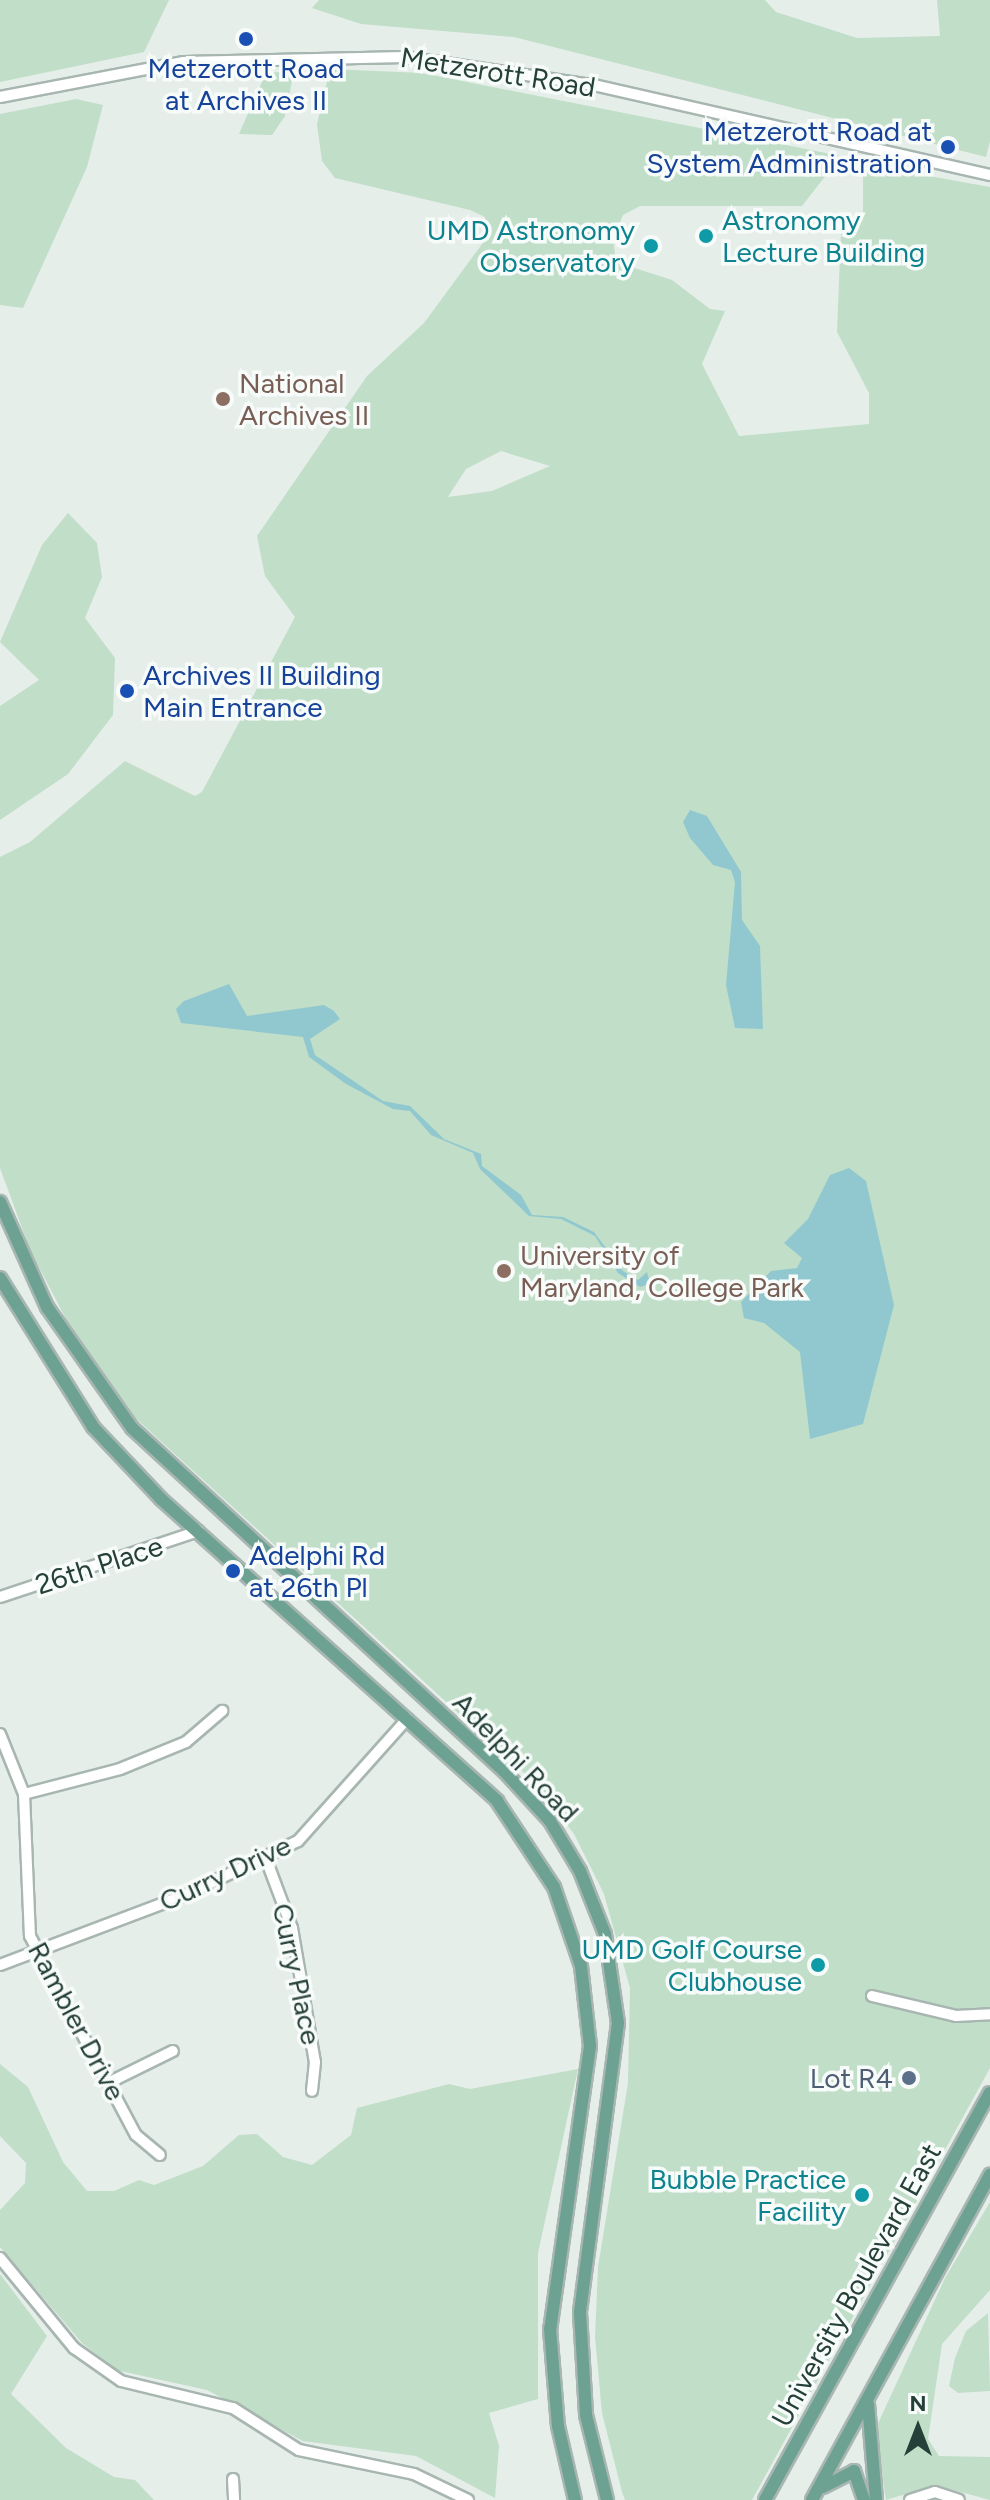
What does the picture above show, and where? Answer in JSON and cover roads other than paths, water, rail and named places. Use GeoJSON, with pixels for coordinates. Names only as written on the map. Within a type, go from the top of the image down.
{"type":"FeatureCollection","features":[{"type":"Feature","properties":{"kind":"main road","name":"Adelphi Road"},"geometry":{"type":"LineString","coordinates":[[0,1202],[47,1307],[132,1428],[487,1754],[550,1821],[580,1871],[605,1934],[618,2023],[580,2329],[586,2415],[607,2500]]}},
{"type":"Feature","properties":{"kind":"main road","name":"Adelphi Road"},"geometry":{"type":"LineString","coordinates":[[0,1278],[93,1427],[198,1531],[407,1719],[528,1839],[563,1907],[581,1966],[589,2066],[550,2329],[558,2426],[575,2500]]}},
{"type":"Feature","properties":{"kind":"main road","name":"University Boulevard East"},"geometry":{"type":"LineString","coordinates":[[765,2500],[990,2093]]}},
{"type":"Feature","properties":{"kind":"main road"},"geometry":{"type":"LineString","coordinates":[[813,2497],[990,2175]]}},
{"type":"Feature","properties":{"kind":"main road"},"geometry":{"type":"LineString","coordinates":[[871,2394],[865,2436],[876,2500]]}},
{"type":"Feature","properties":{"kind":"main road"},"geometry":{"type":"LineString","coordinates":[[813,2497],[850,2470],[858,2474],[864,2500]]}},
{"type":"Feature","properties":{"kind":"street","name":"Metzerott Road"},"geometry":{"type":"LineString","coordinates":[[0,97],[184,62],[405,57],[598,86],[990,175]]}},
{"type":"Feature","properties":{"kind":"street","name":"26th Place"},"geometry":{"type":"LineString","coordinates":[[0,1597],[198,1531]]}},
{"type":"Feature","properties":{"kind":"street"},"geometry":{"type":"LineString","coordinates":[[24,1794],[120,1769],[186,1742],[222,1711]]}},
{"type":"Feature","properties":{"kind":"street","name":"Curry Drive"},"geometry":{"type":"LineString","coordinates":[[0,1965],[266,1859],[305,1835],[407,1719]]}},
{"type":"Feature","properties":{"kind":"street","name":"Rambler Drive"},"geometry":{"type":"LineString","coordinates":[[0,1734],[24,1794],[27,1920],[38,1950],[136,2135],[160,2155]]}},
{"type":"Feature","properties":{"kind":"street","name":"Curry Place"},"geometry":{"type":"LineString","coordinates":[[266,1859],[292,1928],[315,2062],[312,2091]]}},
{"type":"Feature","properties":{"kind":"street"},"geometry":{"type":"LineString","coordinates":[[872,1996],[956,2016],[990,2014]]}},
{"type":"Feature","properties":{"kind":"street"},"geometry":{"type":"LineString","coordinates":[[110,2082],[173,2051]]}},
{"type":"Feature","properties":{"kind":"street"},"geometry":{"type":"LineString","coordinates":[[0,2258],[74,2348],[121,2381],[233,2408],[299,2450],[414,2474],[468,2500]]}},
{"type":"Feature","properties":{"kind":"street"},"geometry":{"type":"LineString","coordinates":[[233,2479],[234,2500]]}},
{"type":"Feature","properties":{"kind":"street"},"geometry":{"type":"LineString","coordinates":[[910,2500],[935,2492],[959,2500]]}},
{"type":"Feature","properties":{"kind":"water"},"geometry":{"type":"Polygon","coordinates":[[[690,810],[707,816],[741,872],[742,920],[760,946],[763,1029],[735,1028],[726,985],[735,882],[731,870],[713,865],[690,838],[683,822],[690,810]]]}},
{"type":"Feature","properties":{"kind":"water"},"geometry":{"type":"Polygon","coordinates":[[[229,984],[247,1016],[324,1005],[334,1011],[340,1019],[310,1039],[315,1055],[383,1101],[410,1106],[444,1139],[481,1154],[482,1166],[521,1195],[532,1215],[563,1217],[594,1232],[623,1271],[638,1280],[647,1272],[650,1284],[640,1287],[618,1273],[595,1236],[561,1219],[529,1216],[480,1169],[473,1153],[431,1135],[410,1111],[393,1109],[346,1084],[309,1057],[303,1037],[181,1023],[176,1009],[184,1001],[229,984]]]}},
{"type":"Feature","properties":{"kind":"water"},"geometry":{"type":"Polygon","coordinates":[[[849,1168],[866,1181],[894,1305],[863,1424],[810,1439],[800,1352],[764,1323],[744,1318],[741,1302],[771,1271],[797,1268],[802,1258],[784,1243],[808,1219],[830,1175],[849,1168]]]}},
{"type":"Feature","properties":{"kind":"place","name":"Metzerott Road at Archives II"},"geometry":{"type":"Point","coordinates":[246,39]}},
{"type":"Feature","properties":{"kind":"place","name":"Metzerott Road at System Administration"},"geometry":{"type":"Point","coordinates":[948,147]}},
{"type":"Feature","properties":{"kind":"place","name":"Astronomy Lecture Building"},"geometry":{"type":"Point","coordinates":[706,236]}},
{"type":"Feature","properties":{"kind":"place","name":"UMD Astronomy Observatory"},"geometry":{"type":"Point","coordinates":[651,246]}},
{"type":"Feature","properties":{"kind":"place","name":"National Archives II"},"geometry":{"type":"Point","coordinates":[223,399]}},
{"type":"Feature","properties":{"kind":"place","name":"Archives II Building Main Entrance"},"geometry":{"type":"Point","coordinates":[127,691]}},
{"type":"Feature","properties":{"kind":"place","name":"University of Maryland, College Park"},"geometry":{"type":"Point","coordinates":[504,1271]}},
{"type":"Feature","properties":{"kind":"place","name":"Adelphi Rd at 26th Pl"},"geometry":{"type":"Point","coordinates":[233,1571]}},
{"type":"Feature","properties":{"kind":"place","name":"UMD Golf Course Clubhouse"},"geometry":{"type":"Point","coordinates":[818,1965]}},
{"type":"Feature","properties":{"kind":"place","name":"Lot R4"},"geometry":{"type":"Point","coordinates":[909,2078]}},
{"type":"Feature","properties":{"kind":"place","name":"Bubble Practice Facility"},"geometry":{"type":"Point","coordinates":[862,2195]}}]}
